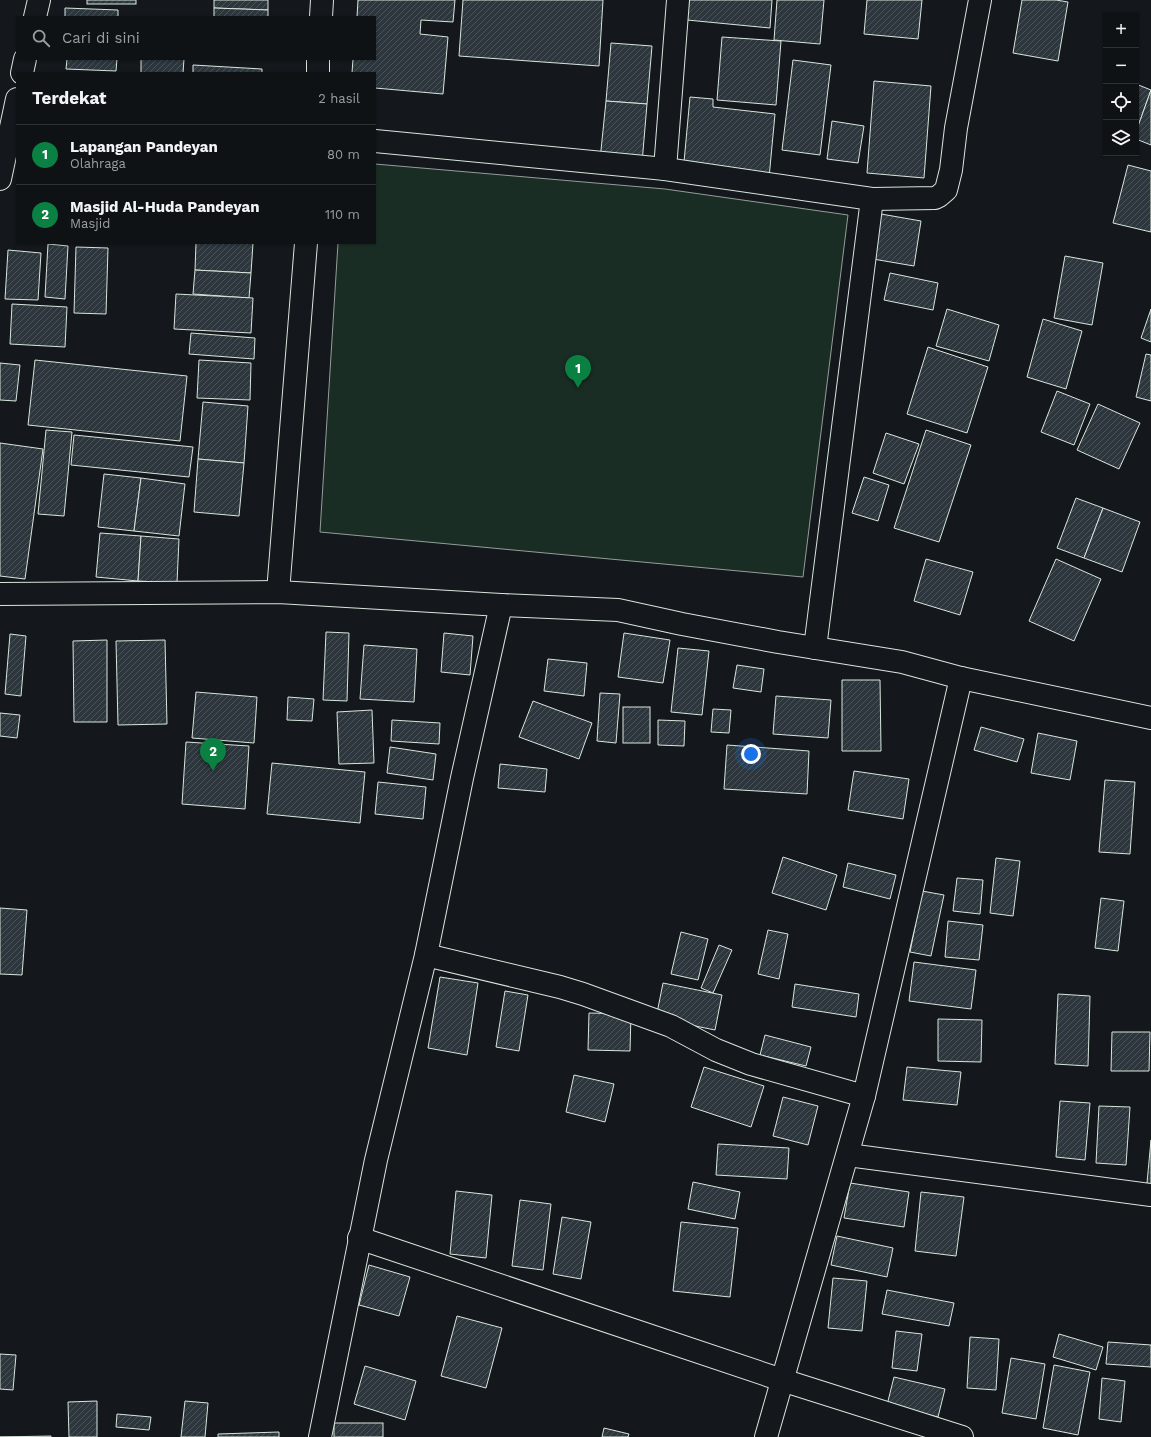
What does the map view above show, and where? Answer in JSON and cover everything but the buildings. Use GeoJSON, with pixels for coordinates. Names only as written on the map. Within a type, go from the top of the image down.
{"type":"FeatureCollection","features":[{"type":"Feature","properties":{"kind":"street"},"geometry":{"type":"LineString","coordinates":[[35,16],[39,0]]}},
{"type":"Feature","properties":{"kind":"street"},"geometry":{"type":"LineString","coordinates":[[321,16],[322,0]]}},
{"type":"Feature","properties":{"kind":"street"},"geometry":{"type":"LineString","coordinates":[[665,169],[678,0]]}},
{"type":"Feature","properties":{"kind":"street"},"geometry":{"type":"LineString","coordinates":[[376,141],[665,169],[872,199],[935,198],[946,190],[951,170],[956,128],[980,0]]}},
{"type":"Feature","properties":{"kind":"street"},"geometry":{"type":"LineString","coordinates":[[22,72],[25,60]]}},
{"type":"Feature","properties":{"kind":"street"},"geometry":{"type":"LineString","coordinates":[[318,60],[318,72]]}},
{"type":"Feature","properties":{"kind":"street"},"geometry":{"type":"LineString","coordinates":[[0,179],[16,104]]}},
{"type":"Feature","properties":{"kind":"street"},"geometry":{"type":"LineString","coordinates":[[815,648],[872,199]]}},
{"type":"Feature","properties":{"kind":"street"},"geometry":{"type":"LineString","coordinates":[[278,592],[306,244]]}},
{"type":"Feature","properties":{"kind":"street"},"geometry":{"type":"LineString","coordinates":[[0,594],[278,592],[618,610],[778,642],[902,662],[961,678],[1151,718]]}},
{"type":"Feature","properties":{"kind":"street"},"geometry":{"type":"LineString","coordinates":[[320,1437],[359,1238],[376,1160],[426,955],[462,778],[501,605]]}},
{"type":"Feature","properties":{"kind":"street"},"geometry":{"type":"LineString","coordinates":[[766,1437],[864,1096],[961,678]]}},
{"type":"Feature","properties":{"kind":"street"},"geometry":{"type":"LineString","coordinates":[[426,955],[560,987],[583,994],[671,1026],[716,1050],[751,1064],[864,1096]]}},
{"type":"Feature","properties":{"kind":"street"},"geometry":{"type":"LineString","coordinates":[[848,1155],[1151,1195]]}},
{"type":"Feature","properties":{"kind":"street"},"geometry":{"type":"LineString","coordinates":[[359,1238],[782,1380],[962,1437]]}},
{"type":"Feature","properties":{"kind":"green space"},"geometry":{"type":"Polygon","coordinates":[[[376,164],[665,189],[848,215],[803,577],[320,532],[338,244],[376,244],[376,164]]]}},
{"type":"Feature","properties":{"kind":"place","name":"Lapangan Pandeyan"},"geometry":{"type":"Point","coordinates":[578,388]}},
{"type":"Feature","properties":{"kind":"place","name":"Masjid Al-Huda Pandeyan"},"geometry":{"type":"Point","coordinates":[213,771]}}]}
